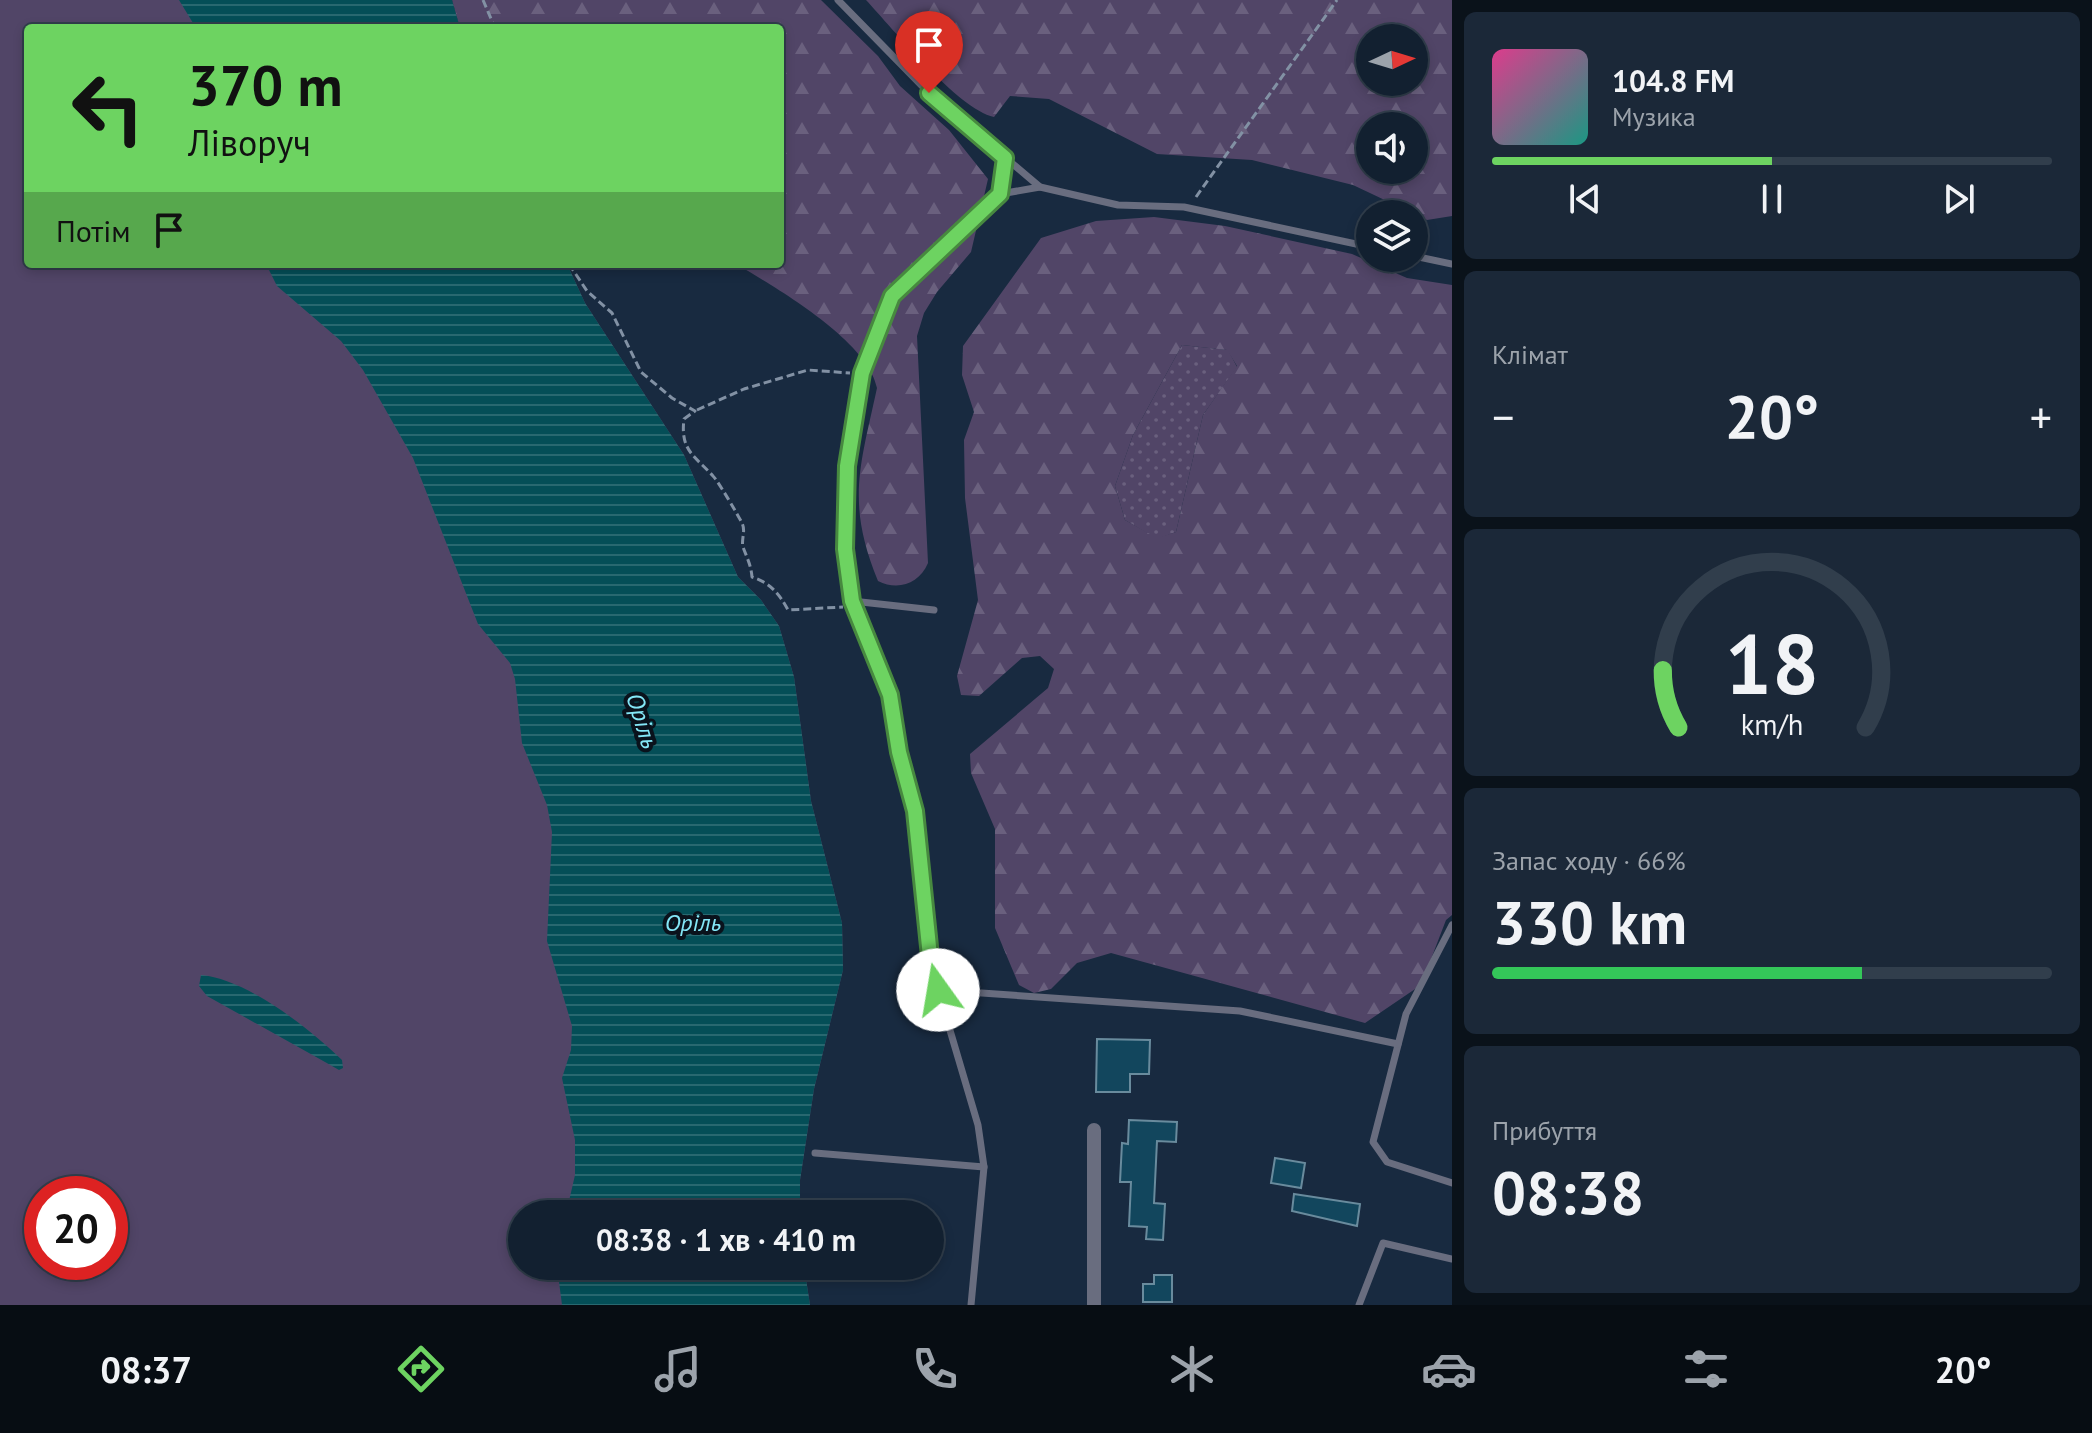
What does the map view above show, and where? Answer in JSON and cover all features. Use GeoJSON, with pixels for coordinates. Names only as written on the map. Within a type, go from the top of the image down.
{"type":"FeatureCollection","features":[{"type":"Feature","properties":{"kind":"street"},"geometry":{"type":"LineString","coordinates":[[1094,1130],[1094,1305]]}},
{"type":"Feature","properties":{"kind":"lane"},"geometry":{"type":"LineString","coordinates":[[838,0],[929,93],[1040,187]]}},
{"type":"Feature","properties":{"kind":"lane"},"geometry":{"type":"LineString","coordinates":[[1000,194],[1005,158]]}},
{"type":"Feature","properties":{"kind":"lane"},"geometry":{"type":"LineString","coordinates":[[971,1305],[984,1167],[975,1113],[931,966],[915,811],[899,752],[890,695],[853,604],[845,549],[847,466],[862,373],[892,296],[1000,194],[1040,187],[1118,205],[1184,207],[1356,244]]}},
{"type":"Feature","properties":{"kind":"lane"},"geometry":{"type":"LineString","coordinates":[[1428,259],[1452,264]]}},
{"type":"Feature","properties":{"kind":"lane"},"geometry":{"type":"LineString","coordinates":[[853,604],[934,610]]}},
{"type":"Feature","properties":{"kind":"lane"},"geometry":{"type":"LineString","coordinates":[[1452,925],[1406,1014],[1373,1142],[1387,1162],[1452,1183]]}},
{"type":"Feature","properties":{"kind":"lane"},"geometry":{"type":"LineString","coordinates":[[938,990],[1240,1011],[1398,1044]]}},
{"type":"Feature","properties":{"kind":"lane"},"geometry":{"type":"LineString","coordinates":[[815,1153],[984,1167]]}},
{"type":"Feature","properties":{"kind":"lane"},"geometry":{"type":"LineString","coordinates":[[1359,1305],[1383,1243],[1452,1259]]}},
{"type":"Feature","properties":{"kind":"path"},"geometry":{"type":"LineString","coordinates":[[483,0],[493,24]]}},
{"type":"Feature","properties":{"kind":"path"},"geometry":{"type":"LineString","coordinates":[[1184,207],[1199,195],[1205,181],[1337,0]]}},
{"type":"Feature","properties":{"kind":"path"},"geometry":{"type":"LineString","coordinates":[[572,268],[587,291],[612,313],[641,372],[672,398],[695,411]]}},
{"type":"Feature","properties":{"kind":"path"},"geometry":{"type":"LineString","coordinates":[[853,604],[788,610],[767,582],[752,577],[751,563],[742,545],[744,526],[715,477],[693,457],[682,434],[684,419],[695,411],[744,389],[808,370],[862,373]]}},
{"type":"Feature","properties":{"kind":"green space"},"geometry":{"type":"Polygon","coordinates":[[[0,0],[452,0],[459,24],[24,24],[24,268],[569,268],[585,303],[684,455],[738,577],[761,600],[779,626],[794,677],[811,801],[842,923],[843,970],[814,1089],[800,1180],[800,1200],[508,1200],[508,1280],[806,1280],[810,1305],[0,1305],[0,0]]]}},
{"type":"Feature","properties":{"kind":"green space"},"geometry":{"type":"Polygon","coordinates":[[[452,0],[821,0],[878,56],[900,86],[949,130],[988,179],[971,252],[937,292],[924,313],[917,336],[928,563],[913,581],[893,585],[878,581],[862,529],[859,506],[861,463],[877,388],[870,370],[857,352],[818,317],[743,268],[784,268],[784,24],[459,24],[452,0]]]}},
{"type":"Feature","properties":{"kind":"green space"},"geometry":{"type":"Polygon","coordinates":[[[866,0],[1452,0],[1452,216],[1428,220],[1428,200],[1385,200],[1353,185],[1252,160],[1157,154],[1049,99],[1010,96],[994,117],[963,99],[909,48],[866,0]]]}},
{"type":"Feature","properties":{"kind":"green space"},"geometry":{"type":"Polygon","coordinates":[[[1154,217],[1225,226],[1352,254],[1356,256],[1356,272],[1393,272],[1407,278],[1452,285],[1452,915],[1446,920],[1421,985],[1365,1023],[1111,953],[1077,963],[1051,989],[1034,993],[1019,985],[995,928],[995,829],[971,773],[970,754],[1048,688],[1054,669],[1040,656],[1022,658],[979,696],[961,695],[957,676],[978,600],[965,498],[964,440],[974,412],[962,375],[963,346],[1041,238],[1096,221],[1154,217]],[[1182,345],[1133,435],[1115,486],[1125,520],[1157,538],[1176,532],[1203,415],[1237,366],[1227,350],[1182,345]]]}},
{"type":"Feature","properties":{"kind":"green space"},"geometry":{"type":"Polygon","coordinates":[[[1182,345],[1228,350],[1237,367],[1203,415],[1176,532],[1157,539],[1125,520],[1115,486],[1133,435],[1182,345]]]}},
{"type":"Feature","properties":{"kind":"water"},"geometry":{"type":"Polygon","coordinates":[[[179,0],[452,0],[459,24],[194,24],[179,0]]]}},
{"type":"Feature","properties":{"kind":"water","name":"Орiль"},"geometry":{"type":"Polygon","coordinates":[[[268,268],[569,268],[585,303],[684,455],[738,577],[761,600],[779,626],[794,677],[811,801],[842,923],[843,970],[814,1089],[800,1180],[800,1200],[569,1200],[575,1175],[575,1140],[562,1078],[571,1050],[572,1026],[547,941],[552,832],[547,805],[522,743],[515,679],[510,663],[478,624],[413,458],[363,370],[341,341],[277,286],[268,268]]]}},
{"type":"Feature","properties":{"kind":"water"},"geometry":{"type":"Polygon","coordinates":[[[201,975],[238,986],[277,1007],[342,1060],[343,1068],[339,1070],[207,996],[199,986],[201,975]]]}},
{"type":"Feature","properties":{"kind":"water"},"geometry":{"type":"Polygon","coordinates":[[[559,1280],[806,1280],[810,1305],[562,1305],[559,1280]]]}},
{"type":"Feature","properties":{"kind":"building"},"geometry":{"type":"Polygon","coordinates":[[[1097,1039],[1150,1040],[1149,1074],[1130,1074],[1130,1092],[1096,1092],[1097,1039]]]}},
{"type":"Feature","properties":{"kind":"building"},"geometry":{"type":"Polygon","coordinates":[[[1129,1120],[1177,1122],[1176,1142],[1157,1141],[1154,1203],[1165,1204],[1163,1240],[1146,1239],[1147,1227],[1129,1226],[1131,1182],[1120,1182],[1122,1143],[1128,1144],[1129,1120]]]}},
{"type":"Feature","properties":{"kind":"building"},"geometry":{"type":"Polygon","coordinates":[[[1275,1158],[1305,1163],[1301,1188],[1271,1183],[1275,1158]]]}},
{"type":"Feature","properties":{"kind":"building"},"geometry":{"type":"Polygon","coordinates":[[[1294,1194],[1360,1204],[1357,1226],[1292,1211],[1294,1194]]]}},
{"type":"Feature","properties":{"kind":"building"},"geometry":{"type":"Polygon","coordinates":[[[1154,1275],[1172,1275],[1172,1302],[1143,1302],[1143,1284],[1154,1284],[1154,1275]]]}},
{"type":"Feature","properties":{"kind":"route"},"geometry":{"type":"LineString","coordinates":[[929,93],[1005,158],[1000,194],[892,296],[862,373],[847,466],[845,549],[852,601],[890,695],[899,752],[915,811],[931,966],[938,990]]}},
{"type":"Feature","properties":{"kind":"water label","name":"Оріль"},"geometry":{"type":"Point","coordinates":[642,721]}}]}
